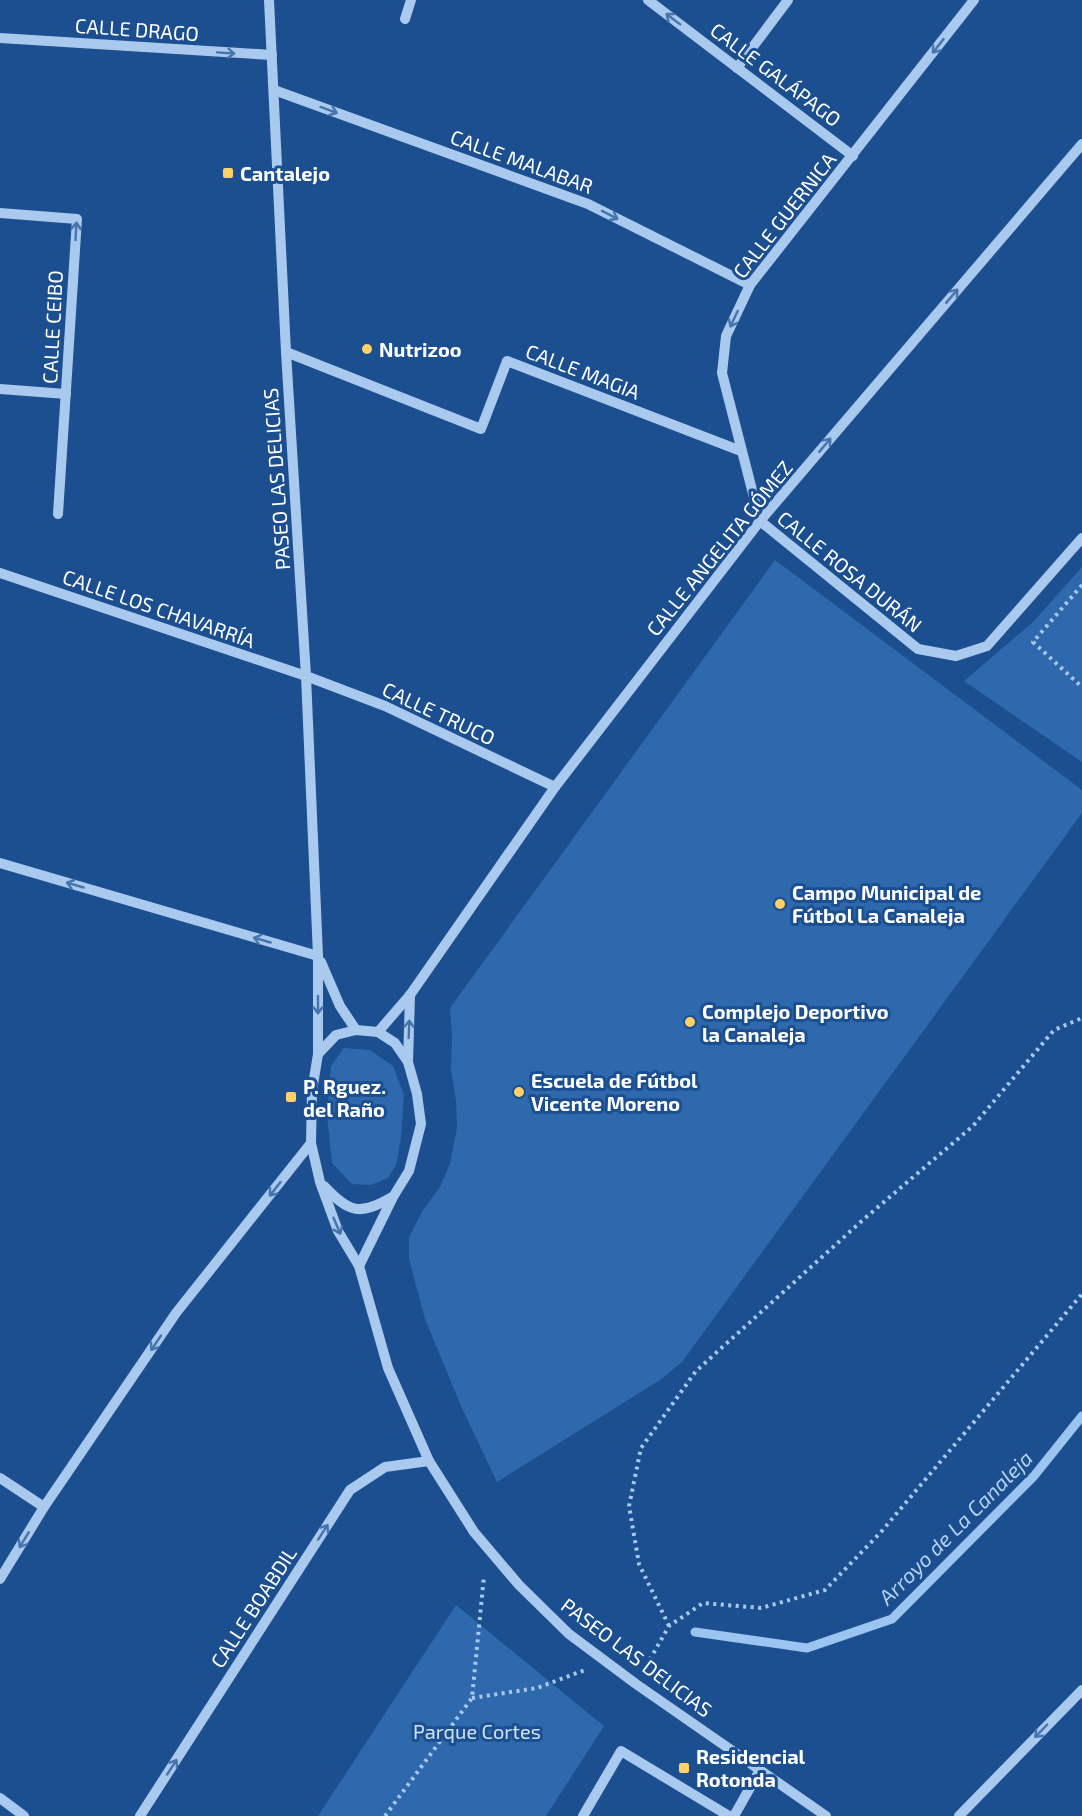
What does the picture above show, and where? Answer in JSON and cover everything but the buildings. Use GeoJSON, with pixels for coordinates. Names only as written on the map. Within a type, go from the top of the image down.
{"type":"FeatureCollection","features":[{"type":"Feature","properties":{"kind":"street","name":"PASEO LAS DELICIAS"},"geometry":{"type":"LineString","coordinates":[[270,0],[286,352],[306,676],[318,956],[318,1054]]}},
{"type":"Feature","properties":{"kind":"street"},"geometry":{"type":"LineString","coordinates":[[405,19],[411,0]]}},
{"type":"Feature","properties":{"kind":"street","name":"CALLE GALÁPAGO"},"geometry":{"type":"LineString","coordinates":[[648,0],[853,156]]}},
{"type":"Feature","properties":{"kind":"street"},"geometry":{"type":"LineString","coordinates":[[737,68],[788,0]]}},
{"type":"Feature","properties":{"kind":"street","name":"CALLE GUERNICA"},"geometry":{"type":"LineString","coordinates":[[760,521],[723,373],[726,336],[750,285],[974,0]]}},
{"type":"Feature","properties":{"kind":"street","name":"CALLE DRAGO"},"geometry":{"type":"LineString","coordinates":[[0,38],[272,56]]}},
{"type":"Feature","properties":{"kind":"street","name":"CALLE MALABAR"},"geometry":{"type":"LineString","coordinates":[[274,90],[588,204],[750,285]]}},
{"type":"Feature","properties":{"kind":"street","name":"CALLE ANGELITA GÓMEZ"},"geometry":{"type":"LineString","coordinates":[[378,1032],[410,995],[555,787],[760,521],[1082,144]]}},
{"type":"Feature","properties":{"kind":"street","name":"CALLE CEIBO"},"geometry":{"type":"LineString","coordinates":[[0,213],[77,219],[58,514]]}},
{"type":"Feature","properties":{"kind":"street","name":"CALLE MAGIA"},"geometry":{"type":"LineString","coordinates":[[286,352],[481,429],[507,361],[741,451]]}},
{"type":"Feature","properties":{"kind":"street"},"geometry":{"type":"LineString","coordinates":[[0,389],[66,394]]}},
{"type":"Feature","properties":{"kind":"street","name":"CALLE ROSA DURÁN"},"geometry":{"type":"LineString","coordinates":[[760,521],[918,649],[956,656],[987,646],[1082,538]]}},
{"type":"Feature","properties":{"kind":"street","name":"CALLE LOS CHAVARRÍA"},"geometry":{"type":"LineString","coordinates":[[0,573],[306,676]]}},
{"type":"Feature","properties":{"kind":"street","name":"CALLE TRUCO"},"geometry":{"type":"LineString","coordinates":[[306,676],[385,706],[555,787]]}},
{"type":"Feature","properties":{"kind":"street"},"geometry":{"type":"LineString","coordinates":[[0,863],[318,956]]}},
{"type":"Feature","properties":{"kind":"street","name":"PASEO LAS DELICIAS"},"geometry":{"type":"LineString","coordinates":[[318,956],[339,1006],[356,1030]]}},
{"type":"Feature","properties":{"kind":"street"},"geometry":{"type":"LineString","coordinates":[[359,1266],[393,1197],[409,1171],[421,1124],[417,1094],[408,1062],[410,995]]}},
{"type":"Feature","properties":{"kind":"street"},"geometry":{"type":"LineString","coordinates":[[393,1197],[374,1208],[359,1210],[340,1203],[320,1182],[312,1143],[312,1091],[318,1054],[336,1035],[356,1030],[378,1032],[395,1043],[408,1062]]}},
{"type":"Feature","properties":{"kind":"street"},"geometry":{"type":"LineString","coordinates":[[0,1579],[44,1507],[176,1313],[312,1143]]}},
{"type":"Feature","properties":{"kind":"street","name":"PASEO LAS DELICIAS"},"geometry":{"type":"LineString","coordinates":[[320,1182],[338,1231],[359,1266],[388,1368],[429,1461],[462,1515],[487,1547],[519,1586],[569,1634],[636,1684],[826,1816]]}},
{"type":"Feature","properties":{"kind":"street","name":"CALLE BOABDIL"},"geometry":{"type":"LineString","coordinates":[[140,1816],[350,1490],[385,1467],[429,1461]]}},
{"type":"Feature","properties":{"kind":"street"},"geometry":{"type":"LineString","coordinates":[[0,1478],[44,1507]]}},
{"type":"Feature","properties":{"kind":"street"},"geometry":{"type":"LineString","coordinates":[[959,1816],[1082,1690]]}},
{"type":"Feature","properties":{"kind":"street"},"geometry":{"type":"LineString","coordinates":[[583,1816],[621,1751],[729,1816]]}},
{"type":"Feature","properties":{"kind":"street"},"geometry":{"type":"LineString","coordinates":[[734,1816],[760,1770]]}},
{"type":"Feature","properties":{"kind":"street"},"geometry":{"type":"LineString","coordinates":[[0,1798],[24,1816]]}},
{"type":"Feature","properties":{"kind":"path"},"geometry":{"type":"LineString","coordinates":[[1082,585],[1033,642],[1082,687]]}},
{"type":"Feature","properties":{"kind":"path"},"geometry":{"type":"LineString","coordinates":[[669,1626],[639,1564],[629,1506],[641,1448],[696,1371],[864,1219],[973,1126],[1054,1030],[1082,1018]]}},
{"type":"Feature","properties":{"kind":"path"},"geometry":{"type":"LineString","coordinates":[[636,1684],[669,1626],[703,1603],[761,1608],[825,1590],[881,1532],[1082,1294]]}},
{"type":"Feature","properties":{"kind":"path"},"geometry":{"type":"LineString","coordinates":[[385,1816],[472,1698],[487,1547]]}},
{"type":"Feature","properties":{"kind":"path"},"geometry":{"type":"LineString","coordinates":[[472,1698],[537,1688],[606,1662]]}},
{"type":"Feature","properties":{"kind":"green space","name":"Complejo Deportivo la Canaleja"},"geometry":{"type":"Polygon","coordinates":[[[775,560],[1082,790],[1082,813],[682,1362],[660,1380],[497,1482],[461,1406],[425,1319],[409,1259],[409,1237],[423,1210],[440,1187],[450,1163],[457,1128],[451,1070],[450,1008],[775,560]]]}},
{"type":"Feature","properties":{"kind":"green space"},"geometry":{"type":"Polygon","coordinates":[[[1082,567],[1082,762],[964,681],[1033,622],[1082,567]]]}},
{"type":"Feature","properties":{"kind":"green space"},"geometry":{"type":"Polygon","coordinates":[[[344,1048],[370,1050],[393,1066],[404,1095],[401,1138],[396,1165],[388,1178],[371,1185],[352,1184],[332,1163],[327,1115],[331,1066],[344,1048]]]}},
{"type":"Feature","properties":{"kind":"green space","name":"Parque Cortes"},"geometry":{"type":"Polygon","coordinates":[[[456,1605],[604,1726],[546,1816],[318,1816],[456,1605]]]}},
{"type":"Feature","properties":{"kind":"waterway","name":"Arroyo de La Canaleja"},"geometry":{"type":"LineString","coordinates":[[695,1632],[807,1648],[892,1619],[1034,1476],[1082,1416]]}},
{"type":"Feature","properties":{"kind":"place","name":"Cantalejo"},"geometry":{"type":"Point","coordinates":[228,173]}},
{"type":"Feature","properties":{"kind":"place","name":"Nutrizoo"},"geometry":{"type":"Point","coordinates":[367,349]}},
{"type":"Feature","properties":{"kind":"place","name":"Campo Municipal de Fútbol La Canaleja"},"geometry":{"type":"Point","coordinates":[780,904]}},
{"type":"Feature","properties":{"kind":"place","name":"Complejo Deportivo la Canaleja"},"geometry":{"type":"Point","coordinates":[690,1022]}},
{"type":"Feature","properties":{"kind":"place","name":"Escuela de Fútbol Vicente Moreno"},"geometry":{"type":"Point","coordinates":[519,1092]}},
{"type":"Feature","properties":{"kind":"place","name":"P. Rguez. del Raño"},"geometry":{"type":"Point","coordinates":[291,1097]}},
{"type":"Feature","properties":{"kind":"place","name":"Residencial Rotonda"},"geometry":{"type":"Point","coordinates":[684,1768]}}]}
